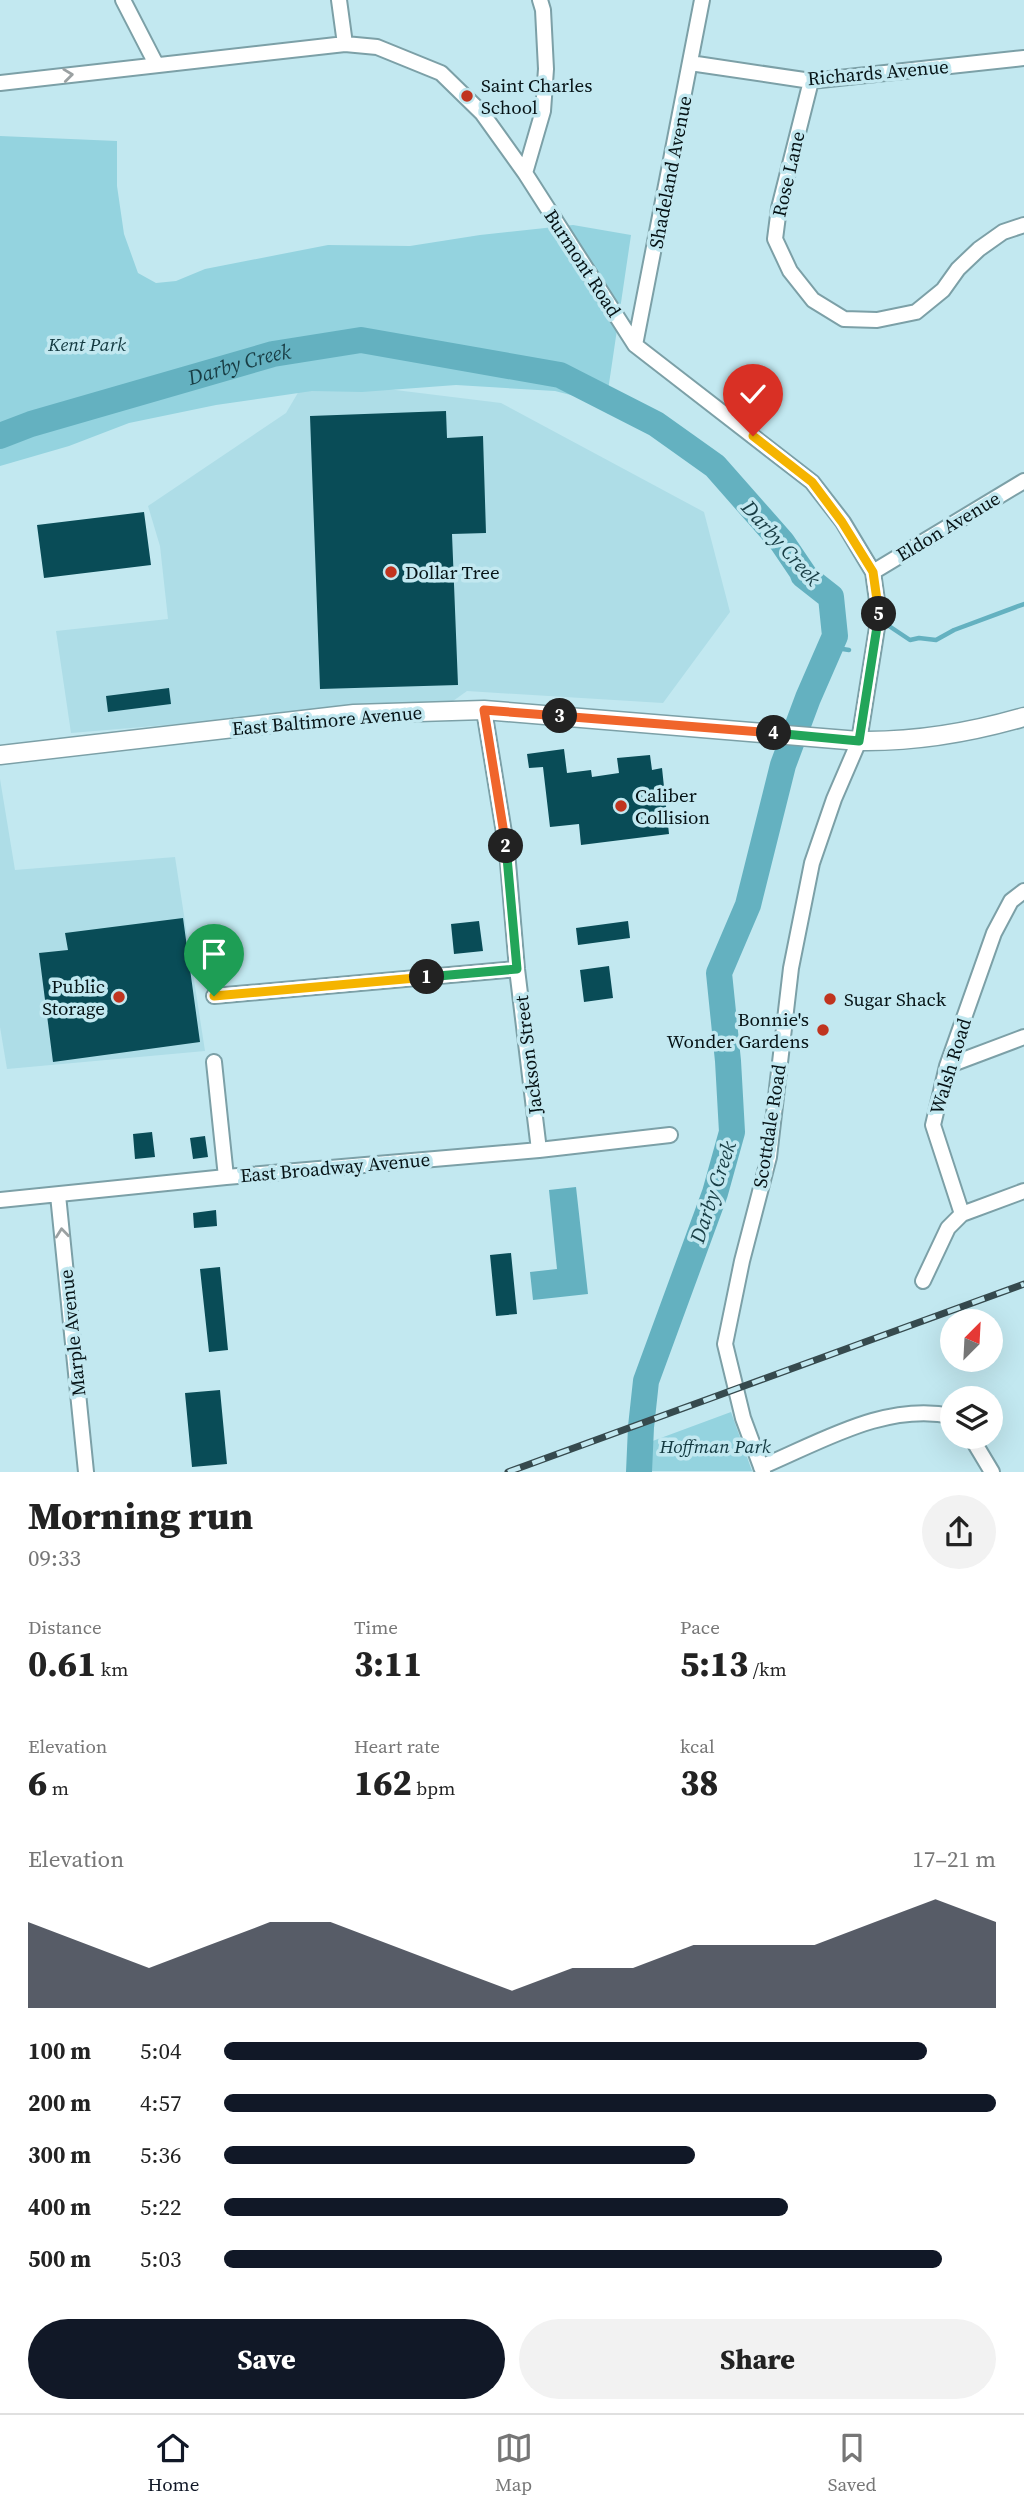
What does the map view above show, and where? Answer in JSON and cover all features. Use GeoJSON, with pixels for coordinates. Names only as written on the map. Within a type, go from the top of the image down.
{"type":"FeatureCollection","features":[{"type":"Feature","properties":{"kind":"main road","name":"East Baltimore Avenue"},"geometry":{"type":"LineString","coordinates":[[0,755],[354,714],[484,710],[859,741],[901,742],[983,729],[1024,718]]}},
{"type":"Feature","properties":{"kind":"street"},"geometry":{"type":"LineString","coordinates":[[123,0],[156,64]]}},
{"type":"Feature","properties":{"kind":"street"},"geometry":{"type":"LineString","coordinates":[[339,0],[345,44]]}},
{"type":"Feature","properties":{"kind":"street"},"geometry":{"type":"LineString","coordinates":[[525,173],[543,111],[545,69],[543,10],[540,0]]}},
{"type":"Feature","properties":{"kind":"street","name":"Shadeland Avenue"},"geometry":{"type":"LineString","coordinates":[[635,345],[702,0]]}},
{"type":"Feature","properties":{"kind":"street","name":"Burmont Road"},"geometry":{"type":"LineString","coordinates":[[0,83],[345,44],[377,47],[441,73],[482,113],[525,173],[635,345],[812,482],[842,522],[873,572],[879,615],[859,741]]}},
{"type":"Feature","properties":{"kind":"street","name":"Richards Avenue"},"geometry":{"type":"LineString","coordinates":[[690,63],[811,81],[1024,58]]}},
{"type":"Feature","properties":{"kind":"street","name":"Rose Lane"},"geometry":{"type":"LineString","coordinates":[[811,81],[779,208],[775,239],[790,271],[813,300],[844,319],[877,320],[916,312],[943,290],[958,269],[979,249],[1003,232],[1024,225]]}},
{"type":"Feature","properties":{"kind":"street","name":"Eldon Avenue"},"geometry":{"type":"LineString","coordinates":[[873,572],[1024,481]]}},
{"type":"Feature","properties":{"kind":"street","name":"Jackson Street"},"geometry":{"type":"LineString","coordinates":[[484,710],[507,851],[517,969],[539,1150]]}},
{"type":"Feature","properties":{"kind":"street","name":"Scottdale Road"},"geometry":{"type":"LineString","coordinates":[[762,1469],[743,1418],[725,1344],[742,1261],[769,1157],[791,968],[812,863],[834,799],[859,741]]}},
{"type":"Feature","properties":{"kind":"street","name":"Walsh Road"},"geometry":{"type":"LineString","coordinates":[[962,1214],[933,1125],[947,1066],[994,933],[1011,901],[1024,891]]}},
{"type":"Feature","properties":{"kind":"street"},"geometry":{"type":"LineString","coordinates":[[214,996],[517,969]]}},
{"type":"Feature","properties":{"kind":"street"},"geometry":{"type":"LineString","coordinates":[[947,1066],[1024,1037]]}},
{"type":"Feature","properties":{"kind":"street"},"geometry":{"type":"LineString","coordinates":[[214,1062],[226,1177]]}},
{"type":"Feature","properties":{"kind":"street","name":"East Broadway Avenue"},"geometry":{"type":"LineString","coordinates":[[0,1200],[539,1150],[670,1135]]}},
{"type":"Feature","properties":{"kind":"street"},"geometry":{"type":"LineString","coordinates":[[923,1281],[948,1228],[962,1214],[1024,1191]]}},
{"type":"Feature","properties":{"kind":"street","name":"Marple Avenue"},"geometry":{"type":"LineString","coordinates":[[58,1195],[86,1472]]}},
{"type":"Feature","properties":{"kind":"street"},"geometry":{"type":"LineString","coordinates":[[762,1469],[847,1429],[914,1413],[940,1413]]}},
{"type":"Feature","properties":{"kind":"street"},"geometry":{"type":"LineString","coordinates":[[978,1449],[992,1472]]}},
{"type":"Feature","properties":{"kind":"shaded area"},"geometry":{"type":"Polygon","coordinates":[[[306,379],[501,403],[704,512],[730,612],[663,703],[467,691],[453,701],[71,733],[56,631],[168,619],[160,546],[148,506],[286,413],[306,379]]]}},
{"type":"Feature","properties":{"kind":"shaded area"},"geometry":{"type":"Polygon","coordinates":[[[0,779],[15,870],[175,857],[205,1051],[7,1069],[0,1027],[0,779]]]}},
{"type":"Feature","properties":{"kind":"shaded area"},"geometry":{"type":"Polygon","coordinates":[[[576,1187],[588,1294],[533,1300],[530,1272],[557,1269],[549,1190],[576,1187]]]}},
{"type":"Feature","properties":{"kind":"green space","name":"Kent Park"},"geometry":{"type":"Polygon","coordinates":[[[0,136],[117,141],[117,186],[124,234],[138,273],[156,283],[176,281],[205,269],[328,245],[410,246],[573,225],[631,235],[606,404],[555,391],[456,385],[362,392],[312,391],[216,405],[129,423],[69,446],[0,466],[0,136]]]}},
{"type":"Feature","properties":{"kind":"green space","name":"Hoffman Park"},"geometry":{"type":"Polygon","coordinates":[[[731,1412],[752,1471],[652,1471],[650,1442],[731,1412]]]}},
{"type":"Feature","properties":{"kind":"building"},"geometry":{"type":"Polygon","coordinates":[[[446,411],[447,438],[483,436],[486,533],[452,534],[458,685],[320,689],[310,416],[446,411]]]}},
{"type":"Feature","properties":{"kind":"building"},"geometry":{"type":"Polygon","coordinates":[[[144,512],[151,565],[44,578],[37,525],[144,512]]]}},
{"type":"Feature","properties":{"kind":"building"},"geometry":{"type":"Polygon","coordinates":[[[169,688],[171,704],[108,712],[106,696],[169,688]]]}},
{"type":"Feature","properties":{"kind":"building","name":"Caliber Collision"},"geometry":{"type":"Polygon","coordinates":[[[564,749],[567,773],[591,770],[592,777],[619,773],[617,758],[650,755],[652,770],[662,768],[669,834],[581,845],[579,824],[550,827],[543,767],[529,768],[527,754],[564,749]]]}},
{"type":"Feature","properties":{"kind":"building","name":"Public Storage"},"geometry":{"type":"Polygon","coordinates":[[[183,918],[200,1042],[53,1062],[39,953],[68,950],[65,933],[183,918]]]}},
{"type":"Feature","properties":{"kind":"building"},"geometry":{"type":"Polygon","coordinates":[[[479,921],[483,951],[454,954],[451,924],[479,921]]]}},
{"type":"Feature","properties":{"kind":"building"},"geometry":{"type":"Polygon","coordinates":[[[628,921],[630,938],[578,945],[576,928],[628,921]]]}},
{"type":"Feature","properties":{"kind":"building"},"geometry":{"type":"Polygon","coordinates":[[[609,966],[613,998],[584,1002],[580,970],[609,966]]]}},
{"type":"Feature","properties":{"kind":"building"},"geometry":{"type":"Polygon","coordinates":[[[152,1132],[155,1157],[135,1159],[133,1134],[152,1132]]]}},
{"type":"Feature","properties":{"kind":"building"},"geometry":{"type":"Polygon","coordinates":[[[205,1136],[208,1157],[193,1159],[190,1138],[205,1136]]]}},
{"type":"Feature","properties":{"kind":"building"},"geometry":{"type":"Polygon","coordinates":[[[216,1210],[217,1226],[194,1228],[193,1213],[216,1210]]]}},
{"type":"Feature","properties":{"kind":"building"},"geometry":{"type":"Polygon","coordinates":[[[511,1253],[517,1314],[496,1316],[490,1255],[511,1253]]]}},
{"type":"Feature","properties":{"kind":"building"},"geometry":{"type":"Polygon","coordinates":[[[220,1267],[228,1350],[209,1352],[200,1269],[220,1267]]]}},
{"type":"Feature","properties":{"kind":"building"},"geometry":{"type":"Polygon","coordinates":[[[220,1390],[227,1464],[192,1467],[185,1393],[220,1390]]]}},
{"type":"Feature","properties":{"kind":"waterway","name":"Darby Creek"},"geometry":{"type":"LineString","coordinates":[[0,436],[31,424],[273,354],[361,340],[560,375],[656,424],[715,466],[782,542],[805,576],[803,575],[831,597],[835,636],[783,765],[748,905],[719,973],[732,1132],[715,1193],[646,1381],[639,1472]]}},
{"type":"Feature","properties":{"kind":"waterway"},"geometry":{"type":"LineString","coordinates":[[889,626],[910,640],[936,640],[954,630],[1024,604]]}},
{"type":"Feature","properties":{"kind":"waterway"},"geometry":{"type":"LineString","coordinates":[[830,647],[849,650]]}},
{"type":"Feature","properties":{"kind":"railway"},"geometry":{"type":"LineString","coordinates":[[508,1472],[1024,1284]]}},
{"type":"Feature","properties":{"kind":"place","name":"Saint Charles School"},"geometry":{"type":"Point","coordinates":[467,96]}},
{"type":"Feature","properties":{"kind":"place","name":"Dollar Tree"},"geometry":{"type":"Point","coordinates":[391,572]}},
{"type":"Feature","properties":{"kind":"place","name":"Caliber Collision"},"geometry":{"type":"Point","coordinates":[621,806]}},
{"type":"Feature","properties":{"kind":"place","name":"Public Storage"},"geometry":{"type":"Point","coordinates":[119,997]}},
{"type":"Feature","properties":{"kind":"place","name":"Sugar Shack"},"geometry":{"type":"Point","coordinates":[830,999]}},
{"type":"Feature","properties":{"kind":"place","name":"Bonnie's Wonder Gardens"},"geometry":{"type":"Point","coordinates":[823,1030]}},
{"type":"Feature","properties":{"kind":"route"},"geometry":{"type":"LineString","coordinates":[[214,996],[517,969],[507,851],[484,710],[859,741],[879,615],[873,572],[842,522],[812,482],[753,436]]}}]}
